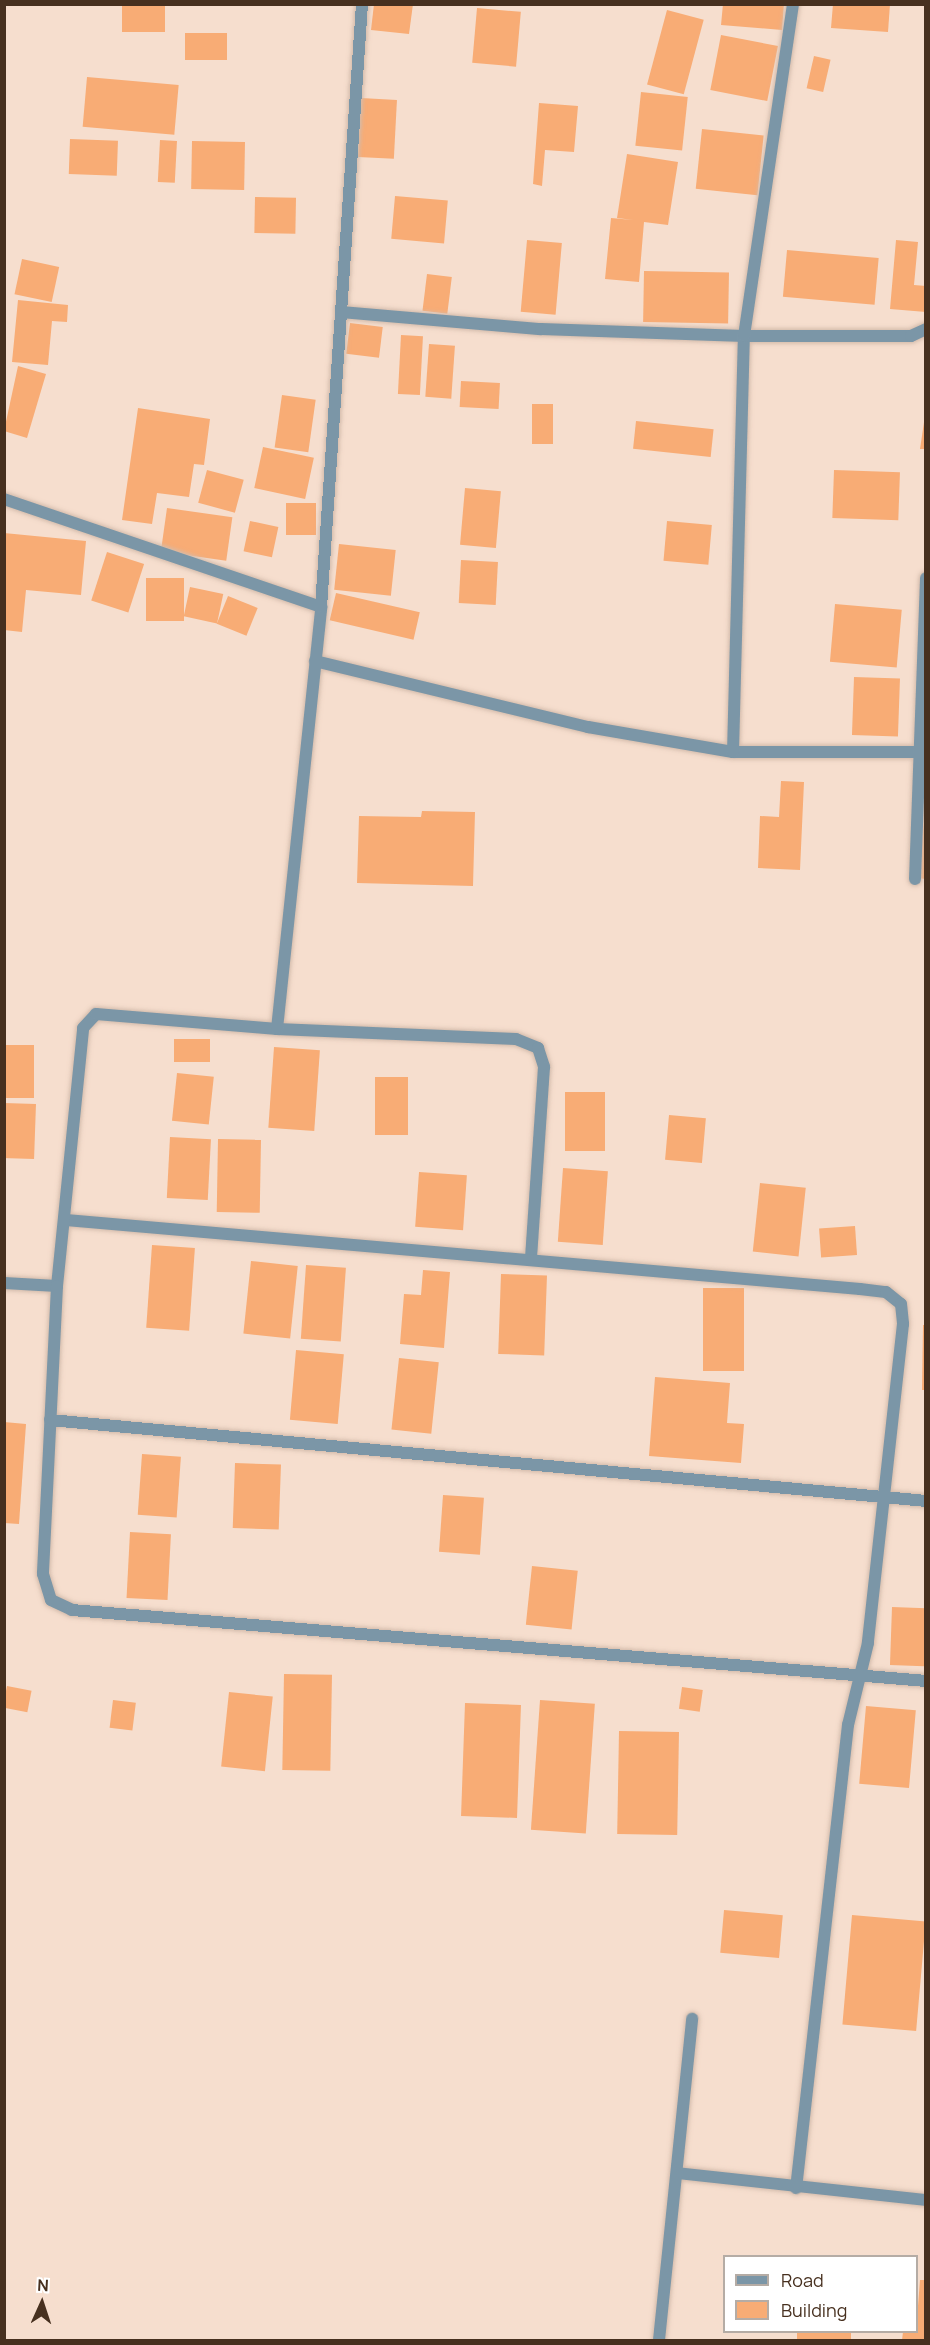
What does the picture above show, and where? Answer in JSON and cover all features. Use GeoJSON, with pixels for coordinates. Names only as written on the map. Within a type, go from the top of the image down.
{"type":"FeatureCollection","features":[{"type":"Feature","properties":{"kind":"street"},"geometry":{"type":"LineString","coordinates":[[278,1029],[321,607],[362,4]]}},
{"type":"Feature","properties":{"kind":"street"},"geometry":{"type":"LineString","coordinates":[[733,752],[744,336],[793,4]]}},
{"type":"Feature","properties":{"kind":"street"},"geometry":{"type":"LineString","coordinates":[[341,312],[541,328],[744,336],[911,336],[926,329]]}},
{"type":"Feature","properties":{"kind":"street"},"geometry":{"type":"LineString","coordinates":[[4,499],[321,607]]}},
{"type":"Feature","properties":{"kind":"street"},"geometry":{"type":"LineString","coordinates":[[915,879],[926,578]]}},
{"type":"Feature","properties":{"kind":"street"},"geometry":{"type":"LineString","coordinates":[[315,661],[588,727],[733,752],[919,752]]}},
{"type":"Feature","properties":{"kind":"street"},"geometry":{"type":"LineString","coordinates":[[531,1259],[544,1067],[537,1048],[516,1039],[278,1029],[96,1014],[83,1028],[66,1220],[57,1286],[43,1574],[51,1600],[72,1610],[926,1681]]}},
{"type":"Feature","properties":{"kind":"street"},"geometry":{"type":"LineString","coordinates":[[66,1220],[531,1259],[886,1292],[901,1304],[903,1324],[884,1497],[861,1675],[839,1795],[796,2188]]}},
{"type":"Feature","properties":{"kind":"street"},"geometry":{"type":"LineString","coordinates":[[4,1283],[57,1286]]}},
{"type":"Feature","properties":{"kind":"street"},"geometry":{"type":"LineString","coordinates":[[50,1420],[926,1501]]}},
{"type":"Feature","properties":{"kind":"street"},"geometry":{"type":"LineString","coordinates":[[659,2340],[692,2019]]}},
{"type":"Feature","properties":{"kind":"street"},"geometry":{"type":"LineString","coordinates":[[677,2173],[796,2188],[926,2200]]}},
{"type":"Feature","properties":{"kind":"building"},"geometry":{"type":"Polygon","coordinates":[[[122,4],[165,4],[165,32],[122,32],[122,4]]]}},
{"type":"Feature","properties":{"kind":"building"},"geometry":{"type":"Polygon","coordinates":[[[374,4],[413,4],[409,34],[371,30],[374,4]]]}},
{"type":"Feature","properties":{"kind":"building"},"geometry":{"type":"Polygon","coordinates":[[[723,4],[784,4],[782,30],[721,25],[723,4]]]}},
{"type":"Feature","properties":{"kind":"building"},"geometry":{"type":"Polygon","coordinates":[[[833,4],[890,4],[888,32],[831,28],[833,4]]]}},
{"type":"Feature","properties":{"kind":"building"},"geometry":{"type":"Polygon","coordinates":[[[477,8],[521,12],[516,67],[472,63],[477,8]]]}},
{"type":"Feature","properties":{"kind":"building"},"geometry":{"type":"Polygon","coordinates":[[[667,10],[704,20],[684,94],[647,84],[667,10]]]}},
{"type":"Feature","properties":{"kind":"building"},"geometry":{"type":"Polygon","coordinates":[[[185,33],[227,33],[227,60],[185,60],[185,33]]]}},
{"type":"Feature","properties":{"kind":"building"},"geometry":{"type":"Polygon","coordinates":[[[721,35],[778,46],[767,101],[710,90],[721,35]]]}},
{"type":"Feature","properties":{"kind":"building"},"geometry":{"type":"Polygon","coordinates":[[[814,56],[831,60],[823,92],[807,88],[814,56]]]}},
{"type":"Feature","properties":{"kind":"building"},"geometry":{"type":"Polygon","coordinates":[[[87,77],[179,85],[174,135],[83,127],[87,77]]]}},
{"type":"Feature","properties":{"kind":"building"},"geometry":{"type":"Polygon","coordinates":[[[641,92],[688,97],[682,151],[635,146],[641,92]]]}},
{"type":"Feature","properties":{"kind":"building"},"geometry":{"type":"Polygon","coordinates":[[[361,98],[397,100],[394,159],[358,157],[361,98]]]}},
{"type":"Feature","properties":{"kind":"building"},"geometry":{"type":"Polygon","coordinates":[[[539,103],[578,106],[574,152],[545,150],[542,186],[533,184],[539,103]]]}},
{"type":"Feature","properties":{"kind":"building"},"geometry":{"type":"Polygon","coordinates":[[[702,129],[764,135],[757,195],[696,189],[702,129]]]}},
{"type":"Feature","properties":{"kind":"building"},"geometry":{"type":"Polygon","coordinates":[[[70,139],[118,141],[117,176],[69,174],[70,139]]]}},
{"type":"Feature","properties":{"kind":"building"},"geometry":{"type":"Polygon","coordinates":[[[160,140],[177,141],[175,183],[158,182],[160,140]]]}},
{"type":"Feature","properties":{"kind":"building"},"geometry":{"type":"Polygon","coordinates":[[[192,141],[245,142],[244,190],[191,189],[192,141]]]}},
{"type":"Feature","properties":{"kind":"building"},"geometry":{"type":"Polygon","coordinates":[[[627,154],[678,162],[668,225],[644,222],[639,282],[605,279],[611,218],[633,220],[617,218],[627,154]]]}},
{"type":"Feature","properties":{"kind":"building"},"geometry":{"type":"Polygon","coordinates":[[[395,196],[448,201],[444,243],[391,239],[395,196]]]}},
{"type":"Feature","properties":{"kind":"building"},"geometry":{"type":"Polygon","coordinates":[[[255,197],[296,198],[295,234],[254,233],[255,197]]]}},
{"type":"Feature","properties":{"kind":"building"},"geometry":{"type":"Polygon","coordinates":[[[527,240],[562,243],[556,315],[521,312],[527,240]]]}},
{"type":"Feature","properties":{"kind":"building"},"geometry":{"type":"Polygon","coordinates":[[[896,240],[918,242],[914,285],[926,286],[926,312],[890,309],[896,240]]]}},
{"type":"Feature","properties":{"kind":"building"},"geometry":{"type":"Polygon","coordinates":[[[787,250],[879,258],[875,305],[783,297],[787,250]]]}},
{"type":"Feature","properties":{"kind":"building"},"geometry":{"type":"Polygon","coordinates":[[[22,259],[59,267],[52,302],[15,294],[22,259]]]}},
{"type":"Feature","properties":{"kind":"building"},"geometry":{"type":"Polygon","coordinates":[[[644,271],[729,272],[728,323],[643,322],[644,271]]]}},
{"type":"Feature","properties":{"kind":"building"},"geometry":{"type":"Polygon","coordinates":[[[427,274],[452,277],[447,314],[422,311],[427,274]]]}},
{"type":"Feature","properties":{"kind":"building"},"geometry":{"type":"Polygon","coordinates":[[[18,300],[68,305],[67,322],[52,321],[48,365],[12,362],[18,300]]]}},
{"type":"Feature","properties":{"kind":"building"},"geometry":{"type":"Polygon","coordinates":[[[350,323],[383,327],[379,358],[346,354],[350,323]]]}},
{"type":"Feature","properties":{"kind":"building"},"geometry":{"type":"Polygon","coordinates":[[[401,335],[423,336],[420,395],[398,394],[401,335]]]}},
{"type":"Feature","properties":{"kind":"building"},"geometry":{"type":"Polygon","coordinates":[[[429,344],[455,346],[451,399],[425,397],[429,344]]]}},
{"type":"Feature","properties":{"kind":"building"},"geometry":{"type":"Polygon","coordinates":[[[18,366],[46,374],[27,438],[4,431],[18,366]]]}},
{"type":"Feature","properties":{"kind":"building"},"geometry":{"type":"Polygon","coordinates":[[[461,381],[500,383],[499,409],[460,407],[461,381]]]}},
{"type":"Feature","properties":{"kind":"building"},"geometry":{"type":"Polygon","coordinates":[[[282,395],[316,400],[308,452],[275,447],[282,395]]]}},
{"type":"Feature","properties":{"kind":"building"},"geometry":{"type":"Polygon","coordinates":[[[532,404],[553,404],[553,444],[532,444],[532,404]]]}},
{"type":"Feature","properties":{"kind":"building"},"geometry":{"type":"Polygon","coordinates":[[[138,408],[210,419],[204,465],[194,464],[189,497],[157,493],[152,524],[122,520],[138,408]]]}},
{"type":"Feature","properties":{"kind":"building"},"geometry":{"type":"Polygon","coordinates":[[[926,409],[926,449],[920,449],[926,409]]]}},
{"type":"Feature","properties":{"kind":"building"},"geometry":{"type":"Polygon","coordinates":[[[636,421],[714,429],[711,457],[633,449],[636,421]]]}},
{"type":"Feature","properties":{"kind":"building"},"geometry":{"type":"Polygon","coordinates":[[[263,447],[314,458],[305,499],[254,488],[263,447]]]}},
{"type":"Feature","properties":{"kind":"building"},"geometry":{"type":"Polygon","coordinates":[[[207,470],[244,480],[235,513],[198,503],[207,470]]]}},
{"type":"Feature","properties":{"kind":"building"},"geometry":{"type":"Polygon","coordinates":[[[834,470],[900,472],[898,520],[832,518],[834,470]]]}},
{"type":"Feature","properties":{"kind":"building"},"geometry":{"type":"Polygon","coordinates":[[[465,488],[501,491],[496,548],[460,545],[465,488]]]}},
{"type":"Feature","properties":{"kind":"building"},"geometry":{"type":"Polygon","coordinates":[[[286,503],[316,503],[316,535],[286,535],[286,503]]]}},
{"type":"Feature","properties":{"kind":"building"},"geometry":{"type":"Polygon","coordinates":[[[167,508],[232,517],[226,561],[161,552],[167,508]]]}},
{"type":"Feature","properties":{"kind":"building"},"geometry":{"type":"Polygon","coordinates":[[[250,521],[278,527],[272,557],[244,551],[250,521]]]}},
{"type":"Feature","properties":{"kind":"building"},"geometry":{"type":"Polygon","coordinates":[[[667,521],[712,525],[708,565],[664,561],[667,521]]]}},
{"type":"Feature","properties":{"kind":"building"},"geometry":{"type":"Polygon","coordinates":[[[4,533],[86,541],[81,595],[26,590],[22,632],[4,630],[4,533]]]}},
{"type":"Feature","properties":{"kind":"building"},"geometry":{"type":"Polygon","coordinates":[[[339,544],[396,550],[391,596],[334,590],[339,544]]]}},
{"type":"Feature","properties":{"kind":"building"},"geometry":{"type":"Polygon","coordinates":[[[107,552],[144,564],[128,613],[91,601],[107,552]]]}},
{"type":"Feature","properties":{"kind":"building"},"geometry":{"type":"Polygon","coordinates":[[[461,560],[498,562],[496,605],[459,603],[461,560]]]}},
{"type":"Feature","properties":{"kind":"building"},"geometry":{"type":"Polygon","coordinates":[[[146,578],[184,578],[184,621],[146,621],[146,578]]]}},
{"type":"Feature","properties":{"kind":"building"},"geometry":{"type":"Polygon","coordinates":[[[190,587],[223,594],[217,623],[184,616],[190,587]]]}},
{"type":"Feature","properties":{"kind":"building"},"geometry":{"type":"Polygon","coordinates":[[[336,593],[420,612],[413,640],[330,620],[336,593]]]}},
{"type":"Feature","properties":{"kind":"building"},"geometry":{"type":"Polygon","coordinates":[[[228,596],[258,608],[246,636],[217,624],[228,596]]]}},
{"type":"Feature","properties":{"kind":"building"},"geometry":{"type":"Polygon","coordinates":[[[835,604],[902,610],[897,668],[830,662],[835,604]]]}},
{"type":"Feature","properties":{"kind":"building"},"geometry":{"type":"Polygon","coordinates":[[[854,677],[900,679],[898,737],[852,735],[854,677]]]}},
{"type":"Feature","properties":{"kind":"building"},"geometry":{"type":"Polygon","coordinates":[[[781,781],[804,782],[800,870],[758,868],[760,816],[779,817],[781,781]]]}},
{"type":"Feature","properties":{"kind":"building"},"geometry":{"type":"Polygon","coordinates":[[[926,804],[926,879],[918,878],[926,804]]]}},
{"type":"Feature","properties":{"kind":"building"},"geometry":{"type":"Polygon","coordinates":[[[422,811],[475,812],[473,886],[357,883],[359,816],[421,817],[422,811]]]}},
{"type":"Feature","properties":{"kind":"building"},"geometry":{"type":"Polygon","coordinates":[[[174,1039],[210,1039],[210,1062],[174,1062],[174,1039]]]}},
{"type":"Feature","properties":{"kind":"building"},"geometry":{"type":"Polygon","coordinates":[[[4,1045],[34,1045],[34,1098],[4,1098],[4,1045]]]}},
{"type":"Feature","properties":{"kind":"building"},"geometry":{"type":"Polygon","coordinates":[[[274,1047],[320,1050],[314,1131],[268,1128],[274,1047]]]}},
{"type":"Feature","properties":{"kind":"building"},"geometry":{"type":"Polygon","coordinates":[[[177,1073],[214,1077],[209,1125],[172,1121],[177,1073]]]}},
{"type":"Feature","properties":{"kind":"building"},"geometry":{"type":"Polygon","coordinates":[[[375,1077],[408,1077],[408,1135],[375,1135],[375,1077]]]}},
{"type":"Feature","properties":{"kind":"building"},"geometry":{"type":"Polygon","coordinates":[[[565,1092],[605,1092],[605,1151],[565,1151],[565,1092]]]}},
{"type":"Feature","properties":{"kind":"building"},"geometry":{"type":"Polygon","coordinates":[[[4,1103],[36,1104],[34,1159],[4,1158],[4,1103]]]}},
{"type":"Feature","properties":{"kind":"building"},"geometry":{"type":"Polygon","coordinates":[[[669,1115],[706,1118],[702,1163],[665,1160],[669,1115]]]}},
{"type":"Feature","properties":{"kind":"building"},"geometry":{"type":"Polygon","coordinates":[[[170,1137],[211,1139],[208,1200],[167,1198],[170,1137]]]}},
{"type":"Feature","properties":{"kind":"building"},"geometry":{"type":"Polygon","coordinates":[[[218,1139],[261,1140],[260,1213],[217,1212],[218,1139]]]}},
{"type":"Feature","properties":{"kind":"building"},"geometry":{"type":"Polygon","coordinates":[[[563,1168],[608,1171],[603,1245],[558,1242],[563,1168]]]}},
{"type":"Feature","properties":{"kind":"building"},"geometry":{"type":"Polygon","coordinates":[[[419,1172],[467,1175],[463,1230],[415,1227],[419,1172]]]}},
{"type":"Feature","properties":{"kind":"building"},"geometry":{"type":"Polygon","coordinates":[[[760,1183],[806,1188],[799,1256],[753,1252],[760,1183]]]}},
{"type":"Feature","properties":{"kind":"building"},"geometry":{"type":"Polygon","coordinates":[[[855,1226],[857,1255],[821,1257],[819,1229],[855,1226]]]}},
{"type":"Feature","properties":{"kind":"building"},"geometry":{"type":"Polygon","coordinates":[[[152,1245],[195,1248],[189,1331],[146,1328],[152,1245]]]}},
{"type":"Feature","properties":{"kind":"building"},"geometry":{"type":"Polygon","coordinates":[[[251,1261],[298,1266],[290,1339],[243,1334],[251,1261]]]}},
{"type":"Feature","properties":{"kind":"building"},"geometry":{"type":"Polygon","coordinates":[[[306,1265],[346,1268],[341,1342],[301,1339],[306,1265]]]}},
{"type":"Feature","properties":{"kind":"building"},"geometry":{"type":"Polygon","coordinates":[[[423,1270],[450,1272],[444,1348],[400,1344],[404,1294],[421,1295],[423,1270]]]}},
{"type":"Feature","properties":{"kind":"building"},"geometry":{"type":"Polygon","coordinates":[[[501,1274],[547,1276],[544,1356],[498,1354],[501,1274]]]}},
{"type":"Feature","properties":{"kind":"building"},"geometry":{"type":"Polygon","coordinates":[[[703,1288],[744,1288],[744,1371],[703,1371],[703,1288]]]}},
{"type":"Feature","properties":{"kind":"building"},"geometry":{"type":"Polygon","coordinates":[[[923,1325],[926,1325],[926,1390],[922,1390],[923,1325]]]}},
{"type":"Feature","properties":{"kind":"building"},"geometry":{"type":"Polygon","coordinates":[[[296,1350],[344,1354],[338,1424],[290,1420],[296,1350]]]}},
{"type":"Feature","properties":{"kind":"building"},"geometry":{"type":"Polygon","coordinates":[[[399,1358],[439,1362],[431,1434],[391,1430],[399,1358]]]}},
{"type":"Feature","properties":{"kind":"building"},"geometry":{"type":"Polygon","coordinates":[[[655,1377],[730,1383],[727,1423],[744,1424],[741,1463],[649,1456],[655,1377]]]}},
{"type":"Feature","properties":{"kind":"building"},"geometry":{"type":"Polygon","coordinates":[[[4,1422],[26,1424],[19,1524],[4,1523],[4,1422]]]}},
{"type":"Feature","properties":{"kind":"building"},"geometry":{"type":"Polygon","coordinates":[[[142,1454],[181,1457],[177,1518],[138,1515],[142,1454]]]}},
{"type":"Feature","properties":{"kind":"building"},"geometry":{"type":"Polygon","coordinates":[[[235,1463],[281,1465],[279,1530],[233,1528],[235,1463]]]}},
{"type":"Feature","properties":{"kind":"building"},"geometry":{"type":"Polygon","coordinates":[[[443,1495],[484,1498],[480,1555],[439,1552],[443,1495]]]}},
{"type":"Feature","properties":{"kind":"building"},"geometry":{"type":"Polygon","coordinates":[[[130,1532],[171,1534],[167,1600],[127,1598],[130,1532]]]}},
{"type":"Feature","properties":{"kind":"building"},"geometry":{"type":"Polygon","coordinates":[[[532,1566],[578,1571],[572,1629],[526,1625],[532,1566]]]}},
{"type":"Feature","properties":{"kind":"building"},"geometry":{"type":"Polygon","coordinates":[[[892,1607],[926,1608],[924,1666],[890,1665],[892,1607]]]}},
{"type":"Feature","properties":{"kind":"building"},"geometry":{"type":"Polygon","coordinates":[[[284,1674],[332,1675],[330,1771],[282,1770],[284,1674]]]}},
{"type":"Feature","properties":{"kind":"building"},"geometry":{"type":"Polygon","coordinates":[[[7,1686],[32,1691],[27,1712],[4,1708],[7,1686]]]}},
{"type":"Feature","properties":{"kind":"building"},"geometry":{"type":"Polygon","coordinates":[[[682,1687],[703,1690],[700,1712],[679,1709],[682,1687]]]}},
{"type":"Feature","properties":{"kind":"building"},"geometry":{"type":"Polygon","coordinates":[[[229,1692],[273,1697],[265,1771],[221,1767],[229,1692]]]}},
{"type":"Feature","properties":{"kind":"building"},"geometry":{"type":"Polygon","coordinates":[[[113,1700],[136,1703],[132,1731],[110,1728],[113,1700]]]}},
{"type":"Feature","properties":{"kind":"building"},"geometry":{"type":"Polygon","coordinates":[[[540,1700],[595,1704],[586,1834],[531,1830],[540,1700]]]}},
{"type":"Feature","properties":{"kind":"building"},"geometry":{"type":"Polygon","coordinates":[[[465,1703],[521,1705],[517,1818],[461,1816],[465,1703]]]}},
{"type":"Feature","properties":{"kind":"building"},"geometry":{"type":"Polygon","coordinates":[[[866,1706],[916,1710],[909,1788],[859,1784],[866,1706]]]}},
{"type":"Feature","properties":{"kind":"building"},"geometry":{"type":"Polygon","coordinates":[[[619,1731],[679,1732],[677,1835],[617,1834],[619,1731]]]}},
{"type":"Feature","properties":{"kind":"building"},"geometry":{"type":"Polygon","coordinates":[[[724,1910],[783,1915],[779,1958],[720,1953],[724,1910]]]}},
{"type":"Feature","properties":{"kind":"building"},"geometry":{"type":"Polygon","coordinates":[[[852,1915],[926,1921],[916,2031],[842,2025],[852,1915]]]}},
{"type":"Feature","properties":{"kind":"building"},"geometry":{"type":"Polygon","coordinates":[[[920,2280],[926,2280],[926,2340],[902,2340],[903,2333],[918,2333],[920,2280]]]}},
{"type":"Feature","properties":{"kind":"building"},"geometry":{"type":"Polygon","coordinates":[[[797,2333],[851,2333],[851,2340],[797,2340],[797,2333]]]}}]}
